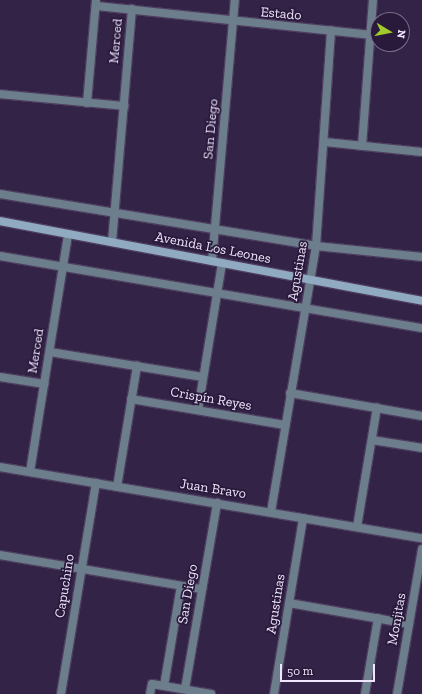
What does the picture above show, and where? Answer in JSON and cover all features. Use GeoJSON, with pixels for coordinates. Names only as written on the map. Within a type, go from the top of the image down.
{"type":"FeatureCollection","features":[{"type":"Feature","properties":{"kind":"main road","name":"Avenida Los Leones"},"geometry":{"type":"LineString","coordinates":[[0,221],[422,301]]}},
{"type":"Feature","properties":{"kind":"street","name":"San Diego"},"geometry":{"type":"LineString","coordinates":[[212,261],[235,0]]}},
{"type":"Feature","properties":{"kind":"street"},"geometry":{"type":"LineString","coordinates":[[372,12],[373,0]]}},
{"type":"Feature","properties":{"kind":"street","name":"Estado"},"geometry":{"type":"LineString","coordinates":[[96,3],[132,9],[370,35]]}},
{"type":"Feature","properties":{"kind":"street","name":"Merced"},"geometry":{"type":"LineString","coordinates":[[87,103],[96,3]]}},
{"type":"Feature","properties":{"kind":"street","name":"Merced"},"geometry":{"type":"LineString","coordinates":[[112,242],[132,9]]}},
{"type":"Feature","properties":{"kind":"street","name":"Agustinas"},"geometry":{"type":"LineString","coordinates":[[271,512],[304,308],[316,246],[331,31]]}},
{"type":"Feature","properties":{"kind":"street"},"geometry":{"type":"LineString","coordinates":[[362,146],[370,35]]}},
{"type":"Feature","properties":{"kind":"street"},"geometry":{"type":"LineString","coordinates":[[0,94],[124,106]]}},
{"type":"Feature","properties":{"kind":"street"},"geometry":{"type":"LineString","coordinates":[[324,142],[422,152]]}},
{"type":"Feature","properties":{"kind":"street","name":"Avenida Los Leones"},"geometry":{"type":"LineString","coordinates":[[0,194],[316,246],[422,257]]}},
{"type":"Feature","properties":{"kind":"street","name":"Merced"},"geometry":{"type":"LineString","coordinates":[[30,472],[68,234]]}},
{"type":"Feature","properties":{"kind":"street"},"geometry":{"type":"LineString","coordinates":[[0,256],[422,328]]}},
{"type":"Feature","properties":{"kind":"street"},"geometry":{"type":"LineString","coordinates":[[198,410],[222,263]]}},
{"type":"Feature","properties":{"kind":"street","name":"Crispín Reyes"},"geometry":{"type":"LineString","coordinates":[[50,352],[203,377]]}},
{"type":"Feature","properties":{"kind":"street"},"geometry":{"type":"LineString","coordinates":[[118,487],[137,366]]}},
{"type":"Feature","properties":{"kind":"street"},"geometry":{"type":"LineString","coordinates":[[0,377],[44,384]]}},
{"type":"Feature","properties":{"kind":"street"},"geometry":{"type":"LineString","coordinates":[[290,393],[422,416]]}},
{"type":"Feature","properties":{"kind":"street","name":"Crispín Reyes"},"geometry":{"type":"LineString","coordinates":[[132,399],[285,425]]}},
{"type":"Feature","properties":{"kind":"street"},"geometry":{"type":"LineString","coordinates":[[357,527],[378,408]]}},
{"type":"Feature","properties":{"kind":"street"},"geometry":{"type":"LineString","coordinates":[[372,440],[422,448]]}},
{"type":"Feature","properties":{"kind":"street","name":"Juan Bravo"},"geometry":{"type":"LineString","coordinates":[[0,467],[422,538]]}},
{"type":"Feature","properties":{"kind":"street","name":"Capuchino"},"geometry":{"type":"LineString","coordinates":[[61,694],[96,483]]}},
{"type":"Feature","properties":{"kind":"street","name":"San Diego"},"geometry":{"type":"LineString","coordinates":[[185,689],[217,503]]}},
{"type":"Feature","properties":{"kind":"street","name":"Agustinas"},"geometry":{"type":"LineString","coordinates":[[274,694],[303,518]]}},
{"type":"Feature","properties":{"kind":"street","name":"Monjitas"},"geometry":{"type":"LineString","coordinates":[[397,694],[422,549]]}},
{"type":"Feature","properties":{"kind":"street"},"geometry":{"type":"LineString","coordinates":[[0,555],[202,590]]}},
{"type":"Feature","properties":{"kind":"street","name":"San Diego"},"geometry":{"type":"LineString","coordinates":[[164,686],[181,586]]}},
{"type":"Feature","properties":{"kind":"street"},"geometry":{"type":"LineString","coordinates":[[289,603],[409,624]]}},
{"type":"Feature","properties":{"kind":"street","name":"Monjitas"},"geometry":{"type":"LineString","coordinates":[[365,694],[378,618]]}},
{"type":"Feature","properties":{"kind":"street"},"geometry":{"type":"LineString","coordinates":[[150,694],[152,684],[212,694]]}}]}
